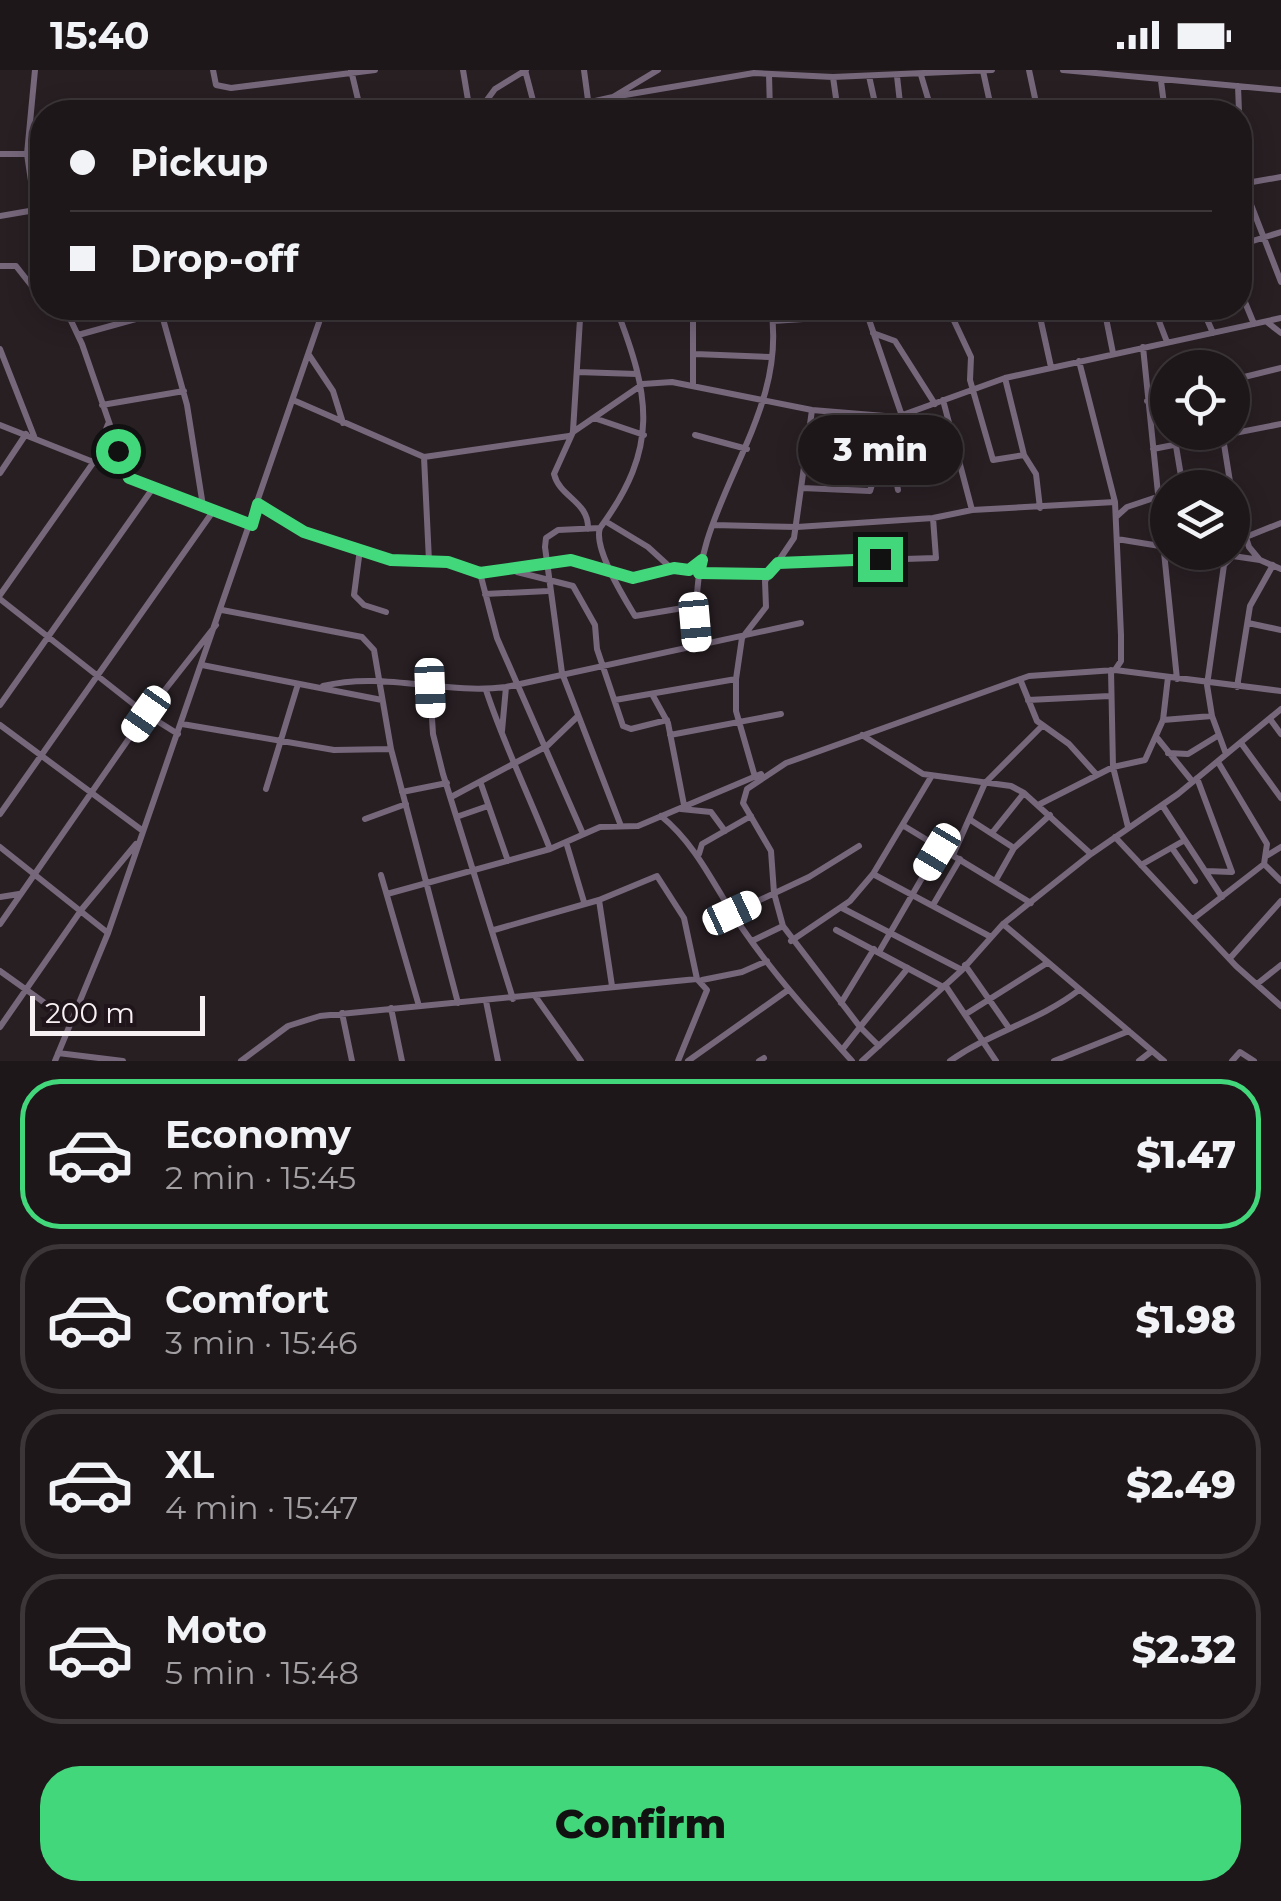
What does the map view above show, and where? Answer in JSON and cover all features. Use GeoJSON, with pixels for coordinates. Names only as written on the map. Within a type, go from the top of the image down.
{"type":"FeatureCollection","features":[{"type":"Feature","properties":{"kind":"street"},"geometry":{"type":"LineString","coordinates":[[32,100],[35,70]]}},
{"type":"Feature","properties":{"kind":"street"},"geometry":{"type":"LineString","coordinates":[[213,70],[220,88],[376,70]]}},
{"type":"Feature","properties":{"kind":"street"},"geometry":{"type":"LineString","coordinates":[[463,70],[468,100]]}},
{"type":"Feature","properties":{"kind":"street"},"geometry":{"type":"LineString","coordinates":[[487,100],[495,89],[525,70],[533,100]]}},
{"type":"Feature","properties":{"kind":"street"},"geometry":{"type":"LineString","coordinates":[[584,70],[588,100],[786,72],[870,76],[992,70]]}},
{"type":"Feature","properties":{"kind":"street"},"geometry":{"type":"LineString","coordinates":[[613,97],[658,70]]}},
{"type":"Feature","properties":{"kind":"street"},"geometry":{"type":"LineString","coordinates":[[1029,70],[1035,100]]}},
{"type":"Feature","properties":{"kind":"street"},"geometry":{"type":"LineString","coordinates":[[1063,70],[1281,90]]}},
{"type":"Feature","properties":{"kind":"street"},"geometry":{"type":"LineString","coordinates":[[983,71],[989,100]]}},
{"type":"Feature","properties":{"kind":"street"},"geometry":{"type":"LineString","coordinates":[[352,73],[358,100]]}},
{"type":"Feature","properties":{"kind":"street"},"geometry":{"type":"LineString","coordinates":[[769,74],[770,100]]}},
{"type":"Feature","properties":{"kind":"street"},"geometry":{"type":"LineString","coordinates":[[837,74],[838,100]]}},
{"type":"Feature","properties":{"kind":"street"},"geometry":{"type":"LineString","coordinates":[[898,74],[901,100]]}},
{"type":"Feature","properties":{"kind":"street"},"geometry":{"type":"LineString","coordinates":[[921,75],[928,100]]}},
{"type":"Feature","properties":{"kind":"street"},"geometry":{"type":"LineString","coordinates":[[870,76],[875,100]]}},
{"type":"Feature","properties":{"kind":"street"},"geometry":{"type":"LineString","coordinates":[[1161,81],[1163,100]]}},
{"type":"Feature","properties":{"kind":"street"},"geometry":{"type":"LineString","coordinates":[[1238,86],[1239,100]]}},
{"type":"Feature","properties":{"kind":"street"},"geometry":{"type":"LineString","coordinates":[[30,122],[30,173]]}},
{"type":"Feature","properties":{"kind":"street"},"geometry":{"type":"LineString","coordinates":[[0,154],[27,154]]}},
{"type":"Feature","properties":{"kind":"street"},"geometry":{"type":"LineString","coordinates":[[1252,182],[1281,178]]}},
{"type":"Feature","properties":{"kind":"street"},"geometry":{"type":"LineString","coordinates":[[0,216],[30,211]]}},
{"type":"Feature","properties":{"kind":"street"},"geometry":{"type":"LineString","coordinates":[[1252,213],[1281,282]]}},
{"type":"Feature","properties":{"kind":"street"},"geometry":{"type":"LineString","coordinates":[[1252,242],[1281,232]]}},
{"type":"Feature","properties":{"kind":"street"},"geometry":{"type":"LineString","coordinates":[[0,266],[16,266],[30,284]]}},
{"type":"Feature","properties":{"kind":"street"},"geometry":{"type":"LineString","coordinates":[[293,400],[424,457],[572,434],[643,384],[693,385],[812,410],[899,416],[1051,366],[1281,318]]}},
{"type":"Feature","properties":{"kind":"street"},"geometry":{"type":"LineString","coordinates":[[1252,319],[1254,324]]}},
{"type":"Feature","properties":{"kind":"street"},"geometry":{"type":"LineString","coordinates":[[71,320],[129,478]]}},
{"type":"Feature","properties":{"kind":"street"},"geometry":{"type":"LineString","coordinates":[[78,335],[128,320]]}},
{"type":"Feature","properties":{"kind":"street"},"geometry":{"type":"LineString","coordinates":[[164,320],[184,392],[203,506]]}},
{"type":"Feature","properties":{"kind":"street"},"geometry":{"type":"LineString","coordinates":[[123,1061],[56,1057],[108,933],[320,320]]}},
{"type":"Feature","properties":{"kind":"street"},"geometry":{"type":"LineString","coordinates":[[580,320],[572,434],[554,479],[582,507],[588,529]]}},
{"type":"Feature","properties":{"kind":"street"},"geometry":{"type":"LineString","coordinates":[[619,320],[634,390]]}},
{"type":"Feature","properties":{"kind":"street"},"geometry":{"type":"LineString","coordinates":[[693,385],[694,320]]}},
{"type":"Feature","properties":{"kind":"street"},"geometry":{"type":"LineString","coordinates":[[697,648],[695,606],[702,560],[765,402],[773,322],[787,320]]}},
{"type":"Feature","properties":{"kind":"street"},"geometry":{"type":"LineString","coordinates":[[871,320],[899,416]]}},
{"type":"Feature","properties":{"kind":"street"},"geometry":{"type":"LineString","coordinates":[[954,320],[970,354],[970,380],[993,460],[1024,455]]}},
{"type":"Feature","properties":{"kind":"street"},"geometry":{"type":"LineString","coordinates":[[1041,320],[1051,366]]}},
{"type":"Feature","properties":{"kind":"street"},"geometry":{"type":"LineString","coordinates":[[1106,320],[1113,353]]}},
{"type":"Feature","properties":{"kind":"street"},"geometry":{"type":"LineString","coordinates":[[1159,320],[1167,342]]}},
{"type":"Feature","properties":{"kind":"street"},"geometry":{"type":"LineString","coordinates":[[1207,320],[1213,333]]}},
{"type":"Feature","properties":{"kind":"street"},"geometry":{"type":"LineString","coordinates":[[1267,322],[1281,333]]}},
{"type":"Feature","properties":{"kind":"street"},"geometry":{"type":"LineString","coordinates":[[874,334],[895,341],[939,402],[972,510]]}},
{"type":"Feature","properties":{"kind":"street"},"geometry":{"type":"LineString","coordinates":[[1142,347],[1150,424]]}},
{"type":"Feature","properties":{"kind":"street"},"geometry":{"type":"LineString","coordinates":[[0,348],[30,436]]}},
{"type":"Feature","properties":{"kind":"street"},"geometry":{"type":"LineString","coordinates":[[308,354],[332,390],[344,424]]}},
{"type":"Feature","properties":{"kind":"street"},"geometry":{"type":"LineString","coordinates":[[695,354],[770,356]]}},
{"type":"Feature","properties":{"kind":"street"},"geometry":{"type":"LineString","coordinates":[[1079,360],[1115,502],[1121,660],[1113,670],[1110,696],[1113,767],[1128,827]]}},
{"type":"Feature","properties":{"kind":"street"},"geometry":{"type":"LineString","coordinates":[[1250,376],[1281,368]]}},
{"type":"Feature","properties":{"kind":"street"},"geometry":{"type":"LineString","coordinates":[[576,372],[633,374],[643,384],[645,435],[626,486],[602,525],[598,542],[612,572],[635,616],[695,606]]}},
{"type":"Feature","properties":{"kind":"street"},"geometry":{"type":"LineString","coordinates":[[1005,378],[1024,455],[1036,474],[1040,508]]}},
{"type":"Feature","properties":{"kind":"street"},"geometry":{"type":"LineString","coordinates":[[102,405],[184,392]]}},
{"type":"Feature","properties":{"kind":"street"},"geometry":{"type":"LineString","coordinates":[[774,630],[766,607],[768,574],[797,527],[812,410]]}},
{"type":"Feature","properties":{"kind":"street"},"geometry":{"type":"LineString","coordinates":[[802,488],[866,493],[873,488],[867,416]]}},
{"type":"Feature","properties":{"kind":"street"},"geometry":{"type":"LineString","coordinates":[[872,451],[899,416]]}},
{"type":"Feature","properties":{"kind":"street"},"geometry":{"type":"LineString","coordinates":[[593,417],[645,435]]}},
{"type":"Feature","properties":{"kind":"street"},"geometry":{"type":"LineString","coordinates":[[108,424],[93,462],[0,597],[98,678],[178,734]]}},
{"type":"Feature","properties":{"kind":"street"},"geometry":{"type":"LineString","coordinates":[[1250,431],[1281,424]]}},
{"type":"Feature","properties":{"kind":"street"},"geometry":{"type":"LineString","coordinates":[[0,425],[252,525]]}},
{"type":"Feature","properties":{"kind":"street"},"geometry":{"type":"LineString","coordinates":[[871,433],[894,464],[898,490]]}},
{"type":"Feature","properties":{"kind":"street"},"geometry":{"type":"LineString","coordinates":[[695,435],[747,449]]}},
{"type":"Feature","properties":{"kind":"street"},"geometry":{"type":"LineString","coordinates":[[0,474],[30,436]]}},
{"type":"Feature","properties":{"kind":"street"},"geometry":{"type":"LineString","coordinates":[[424,457],[429,562]]}},
{"type":"Feature","properties":{"kind":"street"},"geometry":{"type":"LineString","coordinates":[[873,468],[894,464]]}},
{"type":"Feature","properties":{"kind":"street"},"geometry":{"type":"LineString","coordinates":[[0,705],[153,488]]}},
{"type":"Feature","properties":{"kind":"street"},"geometry":{"type":"LineString","coordinates":[[1116,518],[1127,506],[1150,499]]}},
{"type":"Feature","properties":{"kind":"street"},"geometry":{"type":"LineString","coordinates":[[713,526],[797,527],[933,518],[972,510],[1115,502]]}},
{"type":"Feature","properties":{"kind":"street"},"geometry":{"type":"LineString","coordinates":[[258,504],[304,532],[391,560],[429,562],[480,573],[578,561],[633,578],[672,569],[689,570],[702,560]]}},
{"type":"Feature","properties":{"kind":"street"},"geometry":{"type":"LineString","coordinates":[[0,814],[214,510]]}},
{"type":"Feature","properties":{"kind":"street"},"geometry":{"type":"LineString","coordinates":[[778,563],[936,558],[933,518]]}},
{"type":"Feature","properties":{"kind":"street"},"geometry":{"type":"LineString","coordinates":[[1250,536],[1281,523]]}},
{"type":"Feature","properties":{"kind":"street"},"geometry":{"type":"LineString","coordinates":[[621,826],[562,674],[548,586],[548,534],[602,525],[648,546],[672,569]]}},
{"type":"Feature","properties":{"kind":"street"},"geometry":{"type":"LineString","coordinates":[[1117,538],[1150,544]]}},
{"type":"Feature","properties":{"kind":"street"},"geometry":{"type":"LineString","coordinates":[[1250,548],[1260,560]]}},
{"type":"Feature","properties":{"kind":"street"},"geometry":{"type":"LineString","coordinates":[[360,549],[354,595],[364,605],[386,612]]}},
{"type":"Feature","properties":{"kind":"street"},"geometry":{"type":"LineString","coordinates":[[1237,687],[1253,600],[1277,567],[1250,559]]}},
{"type":"Feature","properties":{"kind":"street"},"geometry":{"type":"LineString","coordinates":[[515,570],[548,586]]}},
{"type":"Feature","properties":{"kind":"street"},"geometry":{"type":"LineString","coordinates":[[1169,570],[1178,679]]}},
{"type":"Feature","properties":{"kind":"street"},"geometry":{"type":"LineString","coordinates":[[1223,570],[1207,685],[1212,716],[1226,754]]}},
{"type":"Feature","properties":{"kind":"street"},"geometry":{"type":"LineString","coordinates":[[480,573],[497,638],[583,834]]}},
{"type":"Feature","properties":{"kind":"street"},"geometry":{"type":"LineString","coordinates":[[699,573],[768,574]]}},
{"type":"Feature","properties":{"kind":"street"},"geometry":{"type":"LineString","coordinates":[[485,594],[573,586],[592,618],[627,728],[667,720]]}},
{"type":"Feature","properties":{"kind":"street"},"geometry":{"type":"LineString","coordinates":[[755,776],[739,723],[736,679],[742,638],[766,607]]}},
{"type":"Feature","properties":{"kind":"street"},"geometry":{"type":"LineString","coordinates":[[222,610],[362,638],[374,650],[391,749],[458,1003]]}},
{"type":"Feature","properties":{"kind":"street"},"geometry":{"type":"LineString","coordinates":[[323,686],[379,679],[430,688],[506,688],[801,623]]}},
{"type":"Feature","properties":{"kind":"street"},"geometry":{"type":"LineString","coordinates":[[1248,623],[1281,630]]}},
{"type":"Feature","properties":{"kind":"street"},"geometry":{"type":"LineString","coordinates":[[0,924],[146,714],[216,624]]}},
{"type":"Feature","properties":{"kind":"street"},"geometry":{"type":"LineString","coordinates":[[202,665],[382,700]]}},
{"type":"Feature","properties":{"kind":"street"},"geometry":{"type":"LineString","coordinates":[[388,894],[550,849],[600,827],[638,826],[861,734],[1020,679],[1113,670],[1207,685],[1281,691]]}},
{"type":"Feature","properties":{"kind":"street"},"geometry":{"type":"LineString","coordinates":[[1040,804],[1096,774],[1145,760],[1163,720],[1168,677]]}},
{"type":"Feature","properties":{"kind":"street"},"geometry":{"type":"LineString","coordinates":[[615,700],[736,679]]}},
{"type":"Feature","properties":{"kind":"street"},"geometry":{"type":"LineString","coordinates":[[1020,679],[1042,726],[1069,744],[1096,774]]}},
{"type":"Feature","properties":{"kind":"street"},"geometry":{"type":"LineString","coordinates":[[266,788],[298,684]]}},
{"type":"Feature","properties":{"kind":"street"},"geometry":{"type":"LineString","coordinates":[[430,688],[433,734],[513,999]]}},
{"type":"Feature","properties":{"kind":"street"},"geometry":{"type":"LineString","coordinates":[[502,737],[506,688]]}},
{"type":"Feature","properties":{"kind":"street"},"geometry":{"type":"LineString","coordinates":[[486,690],[550,849]]}},
{"type":"Feature","properties":{"kind":"street"},"geometry":{"type":"LineString","coordinates":[[652,694],[667,720],[680,807],[668,822]]}},
{"type":"Feature","properties":{"kind":"street"},"geometry":{"type":"LineString","coordinates":[[1028,700],[1110,696]]}},
{"type":"Feature","properties":{"kind":"street"},"geometry":{"type":"LineString","coordinates":[[864,1060],[964,968],[1003,924],[1218,762],[1281,709]]}},
{"type":"Feature","properties":{"kind":"street"},"geometry":{"type":"LineString","coordinates":[[670,735],[781,714]]}},
{"type":"Feature","properties":{"kind":"street"},"geometry":{"type":"LineString","coordinates":[[453,796],[547,746],[573,725],[578,715]]}},
{"type":"Feature","properties":{"kind":"street"},"geometry":{"type":"LineString","coordinates":[[1163,720],[1212,716]]}},
{"type":"Feature","properties":{"kind":"street"},"geometry":{"type":"LineString","coordinates":[[1270,719],[1281,734]]}},
{"type":"Feature","properties":{"kind":"street"},"geometry":{"type":"LineString","coordinates":[[0,724],[143,831]]}},
{"type":"Feature","properties":{"kind":"street"},"geometry":{"type":"LineString","coordinates":[[182,724],[334,750],[391,749]]}},
{"type":"Feature","properties":{"kind":"street"},"geometry":{"type":"LineString","coordinates":[[932,905],[957,857],[985,782],[1042,726]]}},
{"type":"Feature","properties":{"kind":"street"},"geometry":{"type":"LineString","coordinates":[[861,734],[885,753],[931,777],[985,782],[1024,793],[1091,854]]}},
{"type":"Feature","properties":{"kind":"street"},"geometry":{"type":"LineString","coordinates":[[1168,753],[1188,754],[1219,735]]}},
{"type":"Feature","properties":{"kind":"street"},"geometry":{"type":"LineString","coordinates":[[1158,738],[1194,780],[1239,884]]}},
{"type":"Feature","properties":{"kind":"street"},"geometry":{"type":"LineString","coordinates":[[1241,743],[1281,798]]}},
{"type":"Feature","properties":{"kind":"street"},"geometry":{"type":"LineString","coordinates":[[1193,920],[1264,864],[1267,856],[1266,844],[1218,762]]}},
{"type":"Feature","properties":{"kind":"street"},"geometry":{"type":"LineString","coordinates":[[772,770],[743,796],[772,856],[774,894],[783,926],[841,1004],[879,1046]]}},
{"type":"Feature","properties":{"kind":"street"},"geometry":{"type":"LineString","coordinates":[[791,941],[850,901],[873,874],[931,777]]}},
{"type":"Feature","properties":{"kind":"street"},"geometry":{"type":"LineString","coordinates":[[402,792],[447,783]]}},
{"type":"Feature","properties":{"kind":"street"},"geometry":{"type":"LineString","coordinates":[[480,784],[508,860]]}},
{"type":"Feature","properties":{"kind":"street"},"geometry":{"type":"LineString","coordinates":[[992,834],[1024,793]]}},
{"type":"Feature","properties":{"kind":"street"},"geometry":{"type":"LineString","coordinates":[[364,819],[406,804]]}},
{"type":"Feature","properties":{"kind":"street"},"geometry":{"type":"LineString","coordinates":[[1162,805],[1222,896]]}},
{"type":"Feature","properties":{"kind":"street"},"geometry":{"type":"LineString","coordinates":[[459,816],[488,806]]}},
{"type":"Feature","properties":{"kind":"street"},"geometry":{"type":"LineString","coordinates":[[680,807],[711,812],[725,831]]}},
{"type":"Feature","properties":{"kind":"street"},"geometry":{"type":"LineString","coordinates":[[996,879],[1014,848],[1050,815]]}},
{"type":"Feature","properties":{"kind":"street"},"geometry":{"type":"LineString","coordinates":[[661,816],[699,854],[732,913],[788,990],[852,1061]]}},
{"type":"Feature","properties":{"kind":"street"},"geometry":{"type":"LineString","coordinates":[[699,854],[702,844],[751,816]]}},
{"type":"Feature","properties":{"kind":"street"},"geometry":{"type":"LineString","coordinates":[[969,819],[1014,848]]}},
{"type":"Feature","properties":{"kind":"street"},"geometry":{"type":"LineString","coordinates":[[904,826],[1031,903]]}},
{"type":"Feature","properties":{"kind":"street"},"geometry":{"type":"LineString","coordinates":[[1115,836],[1281,1006]]}},
{"type":"Feature","properties":{"kind":"street"},"geometry":{"type":"LineString","coordinates":[[1141,864],[1185,840]]}},
{"type":"Feature","properties":{"kind":"street"},"geometry":{"type":"LineString","coordinates":[[0,1027],[82,909],[138,842]]}},
{"type":"Feature","properties":{"kind":"street"},"geometry":{"type":"LineString","coordinates":[[566,842],[584,902]]}},
{"type":"Feature","properties":{"kind":"street"},"geometry":{"type":"LineString","coordinates":[[732,913],[859,846]]}},
{"type":"Feature","properties":{"kind":"street"},"geometry":{"type":"LineString","coordinates":[[0,847],[108,933]]}},
{"type":"Feature","properties":{"kind":"street"},"geometry":{"type":"LineString","coordinates":[[841,1004],[872,948],[884,941],[940,847]]}},
{"type":"Feature","properties":{"kind":"street"},"geometry":{"type":"LineString","coordinates":[[1267,856],[1281,847]]}},
{"type":"Feature","properties":{"kind":"street"},"geometry":{"type":"LineString","coordinates":[[1172,848],[1195,881]]}},
{"type":"Feature","properties":{"kind":"street"},"geometry":{"type":"LineString","coordinates":[[1264,864],[1281,882]]}},
{"type":"Feature","properties":{"kind":"street"},"geometry":{"type":"LineString","coordinates":[[1206,871],[1232,872]]}},
{"type":"Feature","properties":{"kind":"street"},"geometry":{"type":"LineString","coordinates":[[873,874],[991,937]]}},
{"type":"Feature","properties":{"kind":"street"},"geometry":{"type":"LineString","coordinates":[[382,876],[419,1006]]}},
{"type":"Feature","properties":{"kind":"street"},"geometry":{"type":"LineString","coordinates":[[494,930],[598,900],[648,876],[660,878],[684,918],[696,977],[707,990],[678,1061]]}},
{"type":"Feature","properties":{"kind":"street"},"geometry":{"type":"LineString","coordinates":[[0,897],[20,894]]}},
{"type":"Feature","properties":{"kind":"street"},"geometry":{"type":"LineString","coordinates":[[598,900],[612,986]]}},
{"type":"Feature","properties":{"kind":"street"},"geometry":{"type":"LineString","coordinates":[[850,901],[858,913]]}},
{"type":"Feature","properties":{"kind":"street"},"geometry":{"type":"LineString","coordinates":[[1231,957],[1281,901]]}},
{"type":"Feature","properties":{"kind":"street"},"geometry":{"type":"LineString","coordinates":[[841,908],[964,968],[992,999],[1009,1028]]}},
{"type":"Feature","properties":{"kind":"street"},"geometry":{"type":"LineString","coordinates":[[1003,924],[1164,1061]]}},
{"type":"Feature","properties":{"kind":"street"},"geometry":{"type":"LineString","coordinates":[[752,941],[783,926]]}},
{"type":"Feature","properties":{"kind":"street"},"geometry":{"type":"LineString","coordinates":[[836,930],[944,986],[996,1061]]}},
{"type":"Feature","properties":{"kind":"street"},"geometry":{"type":"LineString","coordinates":[[244,1061],[288,1026],[342,1013],[513,999],[696,977],[767,961]]}},
{"type":"Feature","properties":{"kind":"street"},"geometry":{"type":"LineString","coordinates":[[966,1014],[1047,962]]}},
{"type":"Feature","properties":{"kind":"street"},"geometry":{"type":"LineString","coordinates":[[1258,984],[1281,965]]}},
{"type":"Feature","properties":{"kind":"street"},"geometry":{"type":"LineString","coordinates":[[842,1050],[908,968]]}},
{"type":"Feature","properties":{"kind":"street"},"geometry":{"type":"LineString","coordinates":[[0,971],[70,1021]]}},
{"type":"Feature","properties":{"kind":"street"},"geometry":{"type":"LineString","coordinates":[[683,1049],[690,1060],[788,990]]}},
{"type":"Feature","properties":{"kind":"street"},"geometry":{"type":"LineString","coordinates":[[950,1061],[982,1039],[1039,1017],[1080,990]]}},
{"type":"Feature","properties":{"kind":"street"},"geometry":{"type":"LineString","coordinates":[[535,996],[582,1061]]}},
{"type":"Feature","properties":{"kind":"street"},"geometry":{"type":"LineString","coordinates":[[486,1001],[498,1061]]}},
{"type":"Feature","properties":{"kind":"street"},"geometry":{"type":"LineString","coordinates":[[391,1008],[402,1061]]}},
{"type":"Feature","properties":{"kind":"street"},"geometry":{"type":"LineString","coordinates":[[342,1013],[352,1061]]}},
{"type":"Feature","properties":{"kind":"street"},"geometry":{"type":"LineString","coordinates":[[1054,1061],[1129,1031]]}},
{"type":"Feature","properties":{"kind":"street"},"geometry":{"type":"LineString","coordinates":[[1139,1061],[1152,1051]]}},
{"type":"Feature","properties":{"kind":"street"},"geometry":{"type":"LineString","coordinates":[[1232,1061],[1240,1052],[1254,1061]]}},
{"type":"Feature","properties":{"kind":"route"},"geometry":{"type":"LineString","coordinates":[[118,451],[129,478],[252,525],[258,504],[321,539],[391,560],[436,561],[480,573],[571,560],[633,578],[674,568],[689,570],[702,560],[699,573],[768,574],[778,563],[880,559]]}}]}
